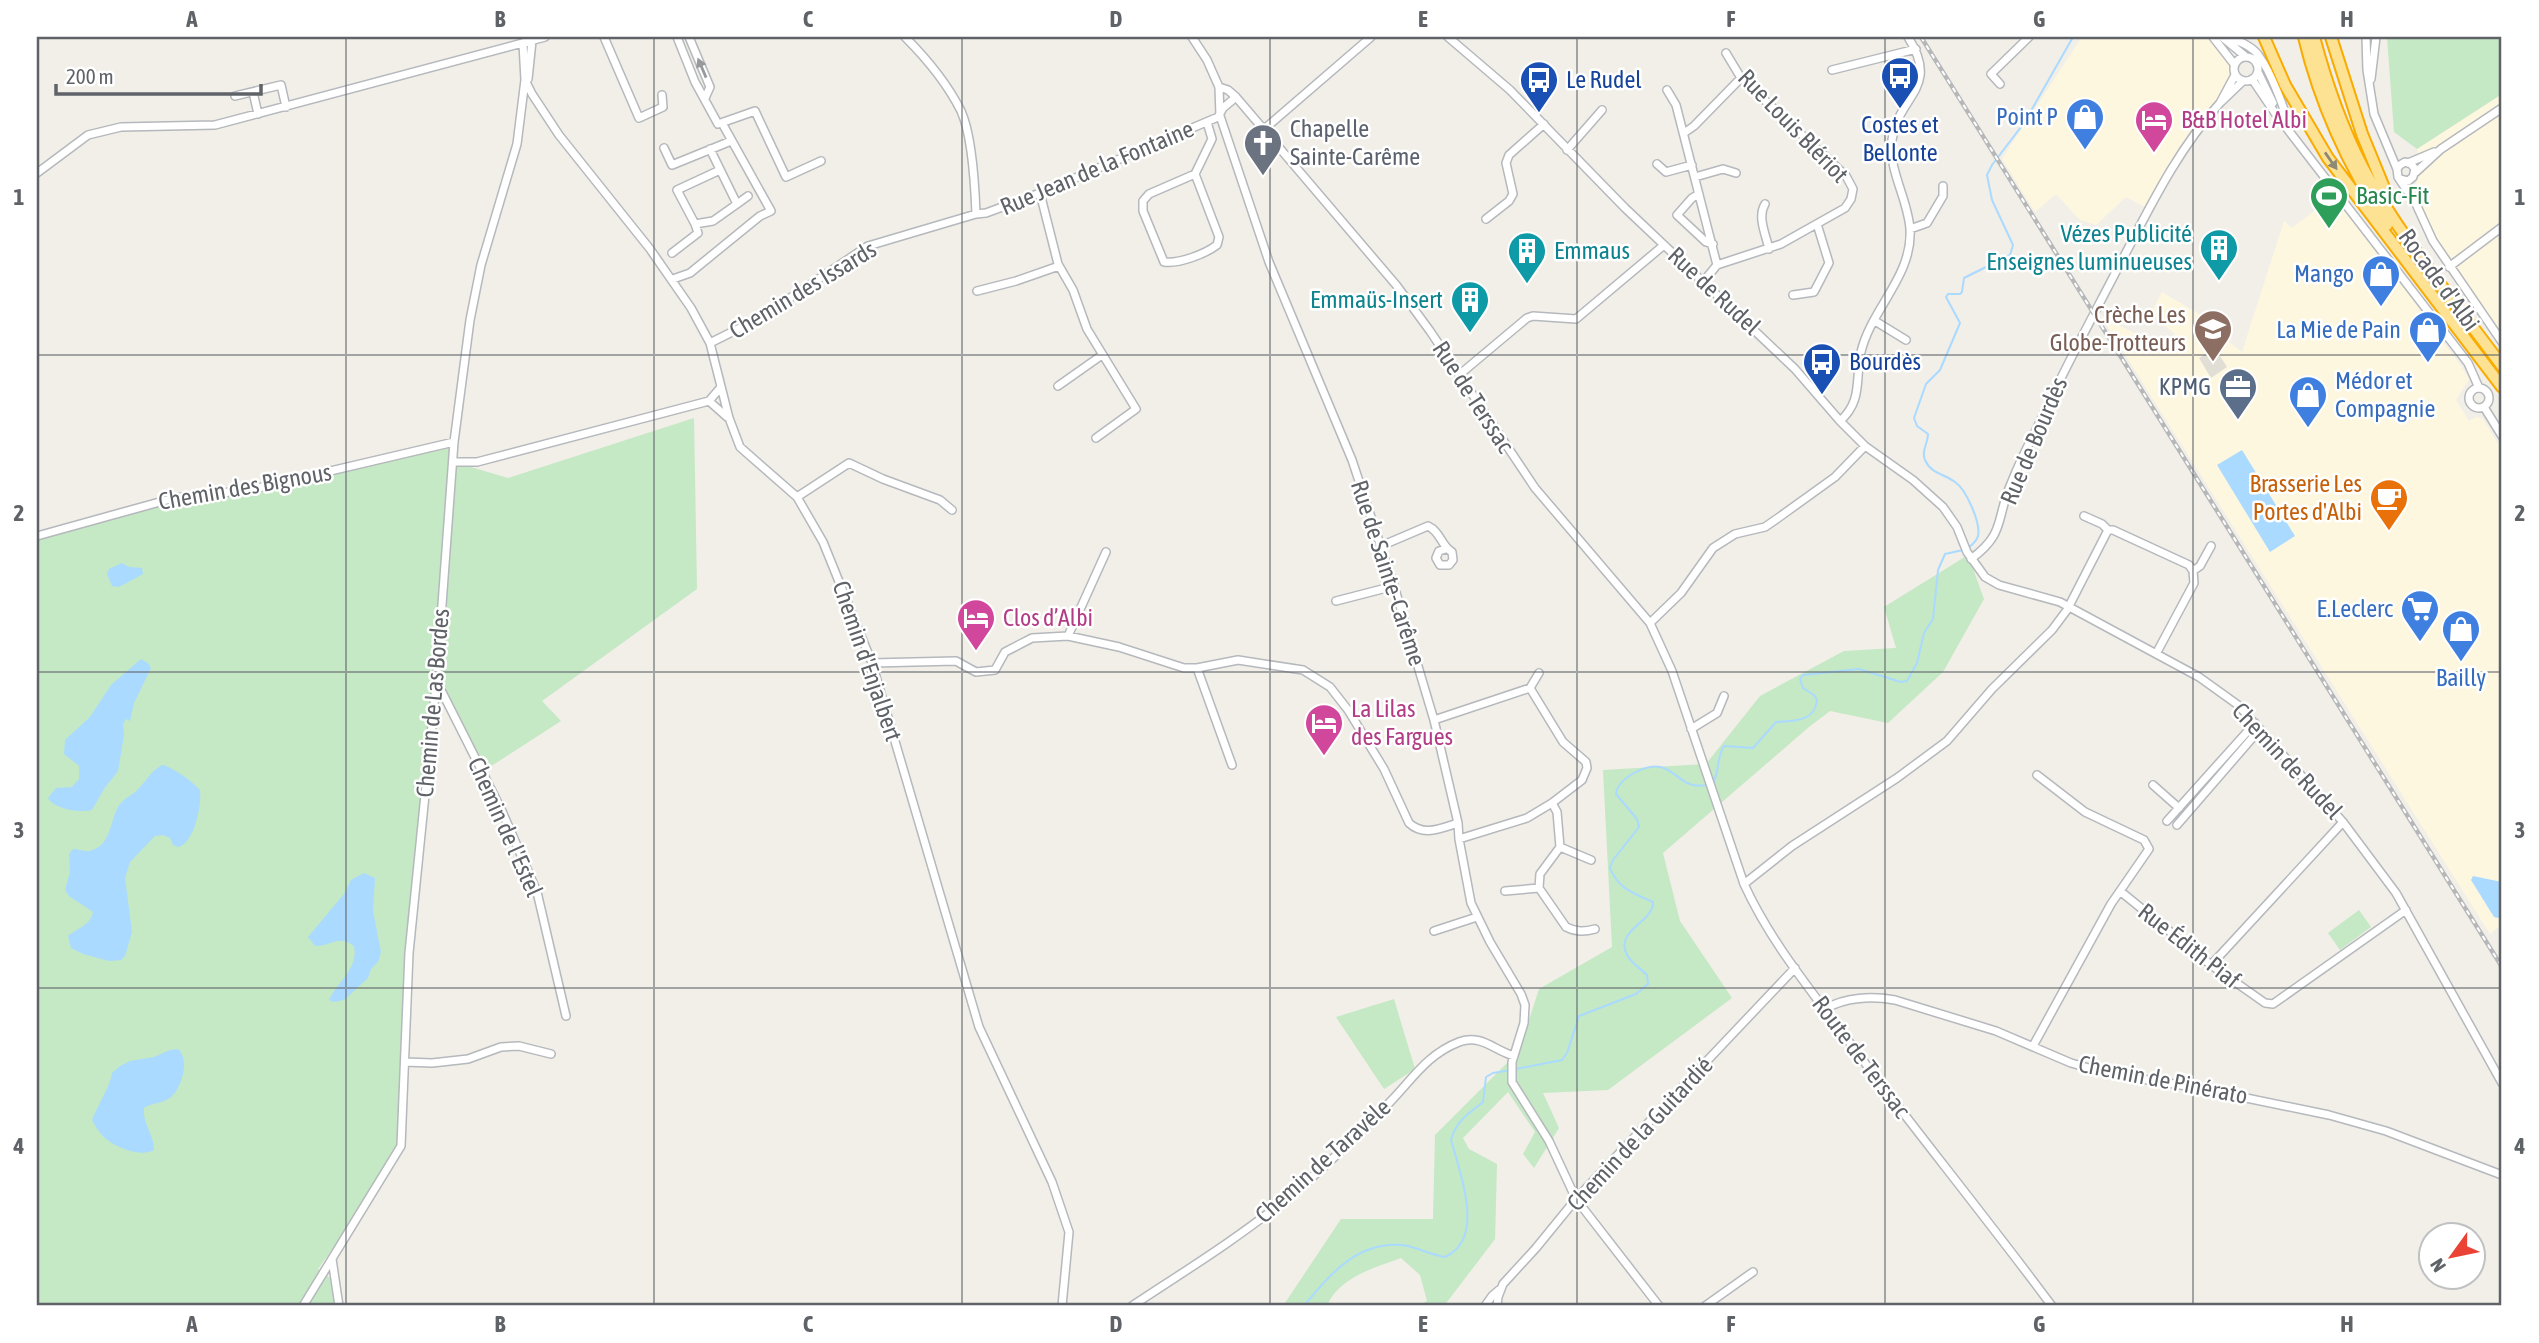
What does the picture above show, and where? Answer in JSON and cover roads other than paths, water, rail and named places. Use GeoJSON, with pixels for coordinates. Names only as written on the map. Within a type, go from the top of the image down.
{"type":"FeatureCollection","features":[{"type":"Feature","properties":{"kind":"highway"},"geometry":{"type":"LineString","coordinates":[[2264,37],[2285,85],[2328,158],[2502,386]]}},
{"type":"Feature","properties":{"kind":"highway","name":"Rocade d'Albi"},"geometry":{"type":"LineString","coordinates":[[2304,37],[2333,127],[2368,197],[2502,386]]}},
{"type":"Feature","properties":{"kind":"highway","name":"Rocade d'Albi"},"geometry":{"type":"LineString","coordinates":[[2314,37],[2337,109],[2363,168],[2437,279],[2502,366]]}},
{"type":"Feature","properties":{"kind":"highway"},"geometry":{"type":"LineString","coordinates":[[2332,37],[2348,93],[2378,177],[2391,204],[2437,279]]}},
{"type":"Feature","properties":{"kind":"street"},"geometry":{"type":"LineString","coordinates":[[37,173],[88,135],[121,127],[215,125],[545,37]]}},
{"type":"Feature","properties":{"kind":"street"},"geometry":{"type":"LineString","coordinates":[[604,37],[639,118],[663,107],[662,95]]}},
{"type":"Feature","properties":{"kind":"street"},"geometry":{"type":"LineString","coordinates":[[677,37],[695,82],[718,124],[755,111],[786,177],[821,161]]}},
{"type":"Feature","properties":{"kind":"street"},"geometry":{"type":"LineString","coordinates":[[688,37],[710,87],[705,98]]}},
{"type":"Feature","properties":{"kind":"street","name":"Rue Jean de la Fontaine"},"geometry":{"type":"LineString","coordinates":[[905,37],[936,70],[961,113],[968,132],[976,214],[986,213],[1040,192],[1207,122],[1220,116],[1223,108],[1236,97]]}},
{"type":"Feature","properties":{"kind":"street"},"geometry":{"type":"LineString","coordinates":[[1192,37],[1207,60],[1219,87]]}},
{"type":"Feature","properties":{"kind":"street"},"geometry":{"type":"LineString","coordinates":[[1262,131],[1371,37]]}},
{"type":"Feature","properties":{"kind":"street","name":"Rue de Rudel"},"geometry":{"type":"LineString","coordinates":[[1448,37],[1510,90],[1664,245],[1795,369],[1865,446],[1913,480],[1943,507],[1957,527],[1967,552]]}},
{"type":"Feature","properties":{"kind":"street"},"geometry":{"type":"LineString","coordinates":[[1840,421],[1851,410],[1856,399],[1861,351],[1897,280],[1909,249],[1910,229],[1892,154],[1896,124],[1920,81],[1921,65],[1916,49],[1908,37]]}},
{"type":"Feature","properties":{"kind":"street"},"geometry":{"type":"LineString","coordinates":[[2000,84],[1991,74],[2029,37]]}},
{"type":"Feature","properties":{"kind":"street"},"geometry":{"type":"LineString","coordinates":[[2213,37],[2234,64],[2235,75],[2244,80],[2252,79],[2258,72]]}},
{"type":"Feature","properties":{"kind":"street"},"geometry":{"type":"LineString","coordinates":[[2224,37],[2245,56],[2256,61],[2258,72],[2278,116]]}},
{"type":"Feature","properties":{"kind":"street"},"geometry":{"type":"LineString","coordinates":[[2224,37],[2234,39],[2260,57],[2286,114],[2291,133]]}},
{"type":"Feature","properties":{"kind":"street"},"geometry":{"type":"LineString","coordinates":[[2366,37],[2374,114],[2401,179],[2449,267],[2502,342]]}},
{"type":"Feature","properties":{"kind":"street"},"geometry":{"type":"LineString","coordinates":[[2370,90],[2375,37]]}},
{"type":"Feature","properties":{"kind":"street"},"geometry":{"type":"LineString","coordinates":[[526,82],[533,41]]}},
{"type":"Feature","properties":{"kind":"street","name":"Chemin d'Enjalbert"},"geometry":{"type":"LineString","coordinates":[[523,44],[526,82],[538,103],[578,160],[673,279],[710,343],[729,418],[740,447],[797,497],[823,542],[873,663],[979,1027],[1052,1182],[1069,1232],[1062,1306]]}},
{"type":"Feature","properties":{"kind":"street"},"geometry":{"type":"LineString","coordinates":[[1832,71],[1916,49]]}},
{"type":"Feature","properties":{"kind":"street","name":"Rue Louis Blériot"},"geometry":{"type":"LineString","coordinates":[[1717,265],[1769,249],[1817,224],[1845,208],[1850,202],[1853,189],[1850,182],[1741,78],[1726,53]]}},
{"type":"Feature","properties":{"kind":"street"},"geometry":{"type":"LineString","coordinates":[[2234,64],[2245,56]]}},
{"type":"Feature","properties":{"kind":"street","name":"Rue de Bourdès"},"geometry":{"type":"LineString","coordinates":[[2220,103],[2235,75]]}},
{"type":"Feature","properties":{"kind":"street"},"geometry":{"type":"LineString","coordinates":[[1684,133],[1695,126],[1741,78]]}},
{"type":"Feature","properties":{"kind":"street"},"geometry":{"type":"LineString","coordinates":[[2252,79],[2468,363],[2479,388]]}},
{"type":"Feature","properties":{"kind":"street","name":"Rue de Bourdès"},"geometry":{"type":"LineString","coordinates":[[1967,552],[1988,545],[1998,531],[2009,489],[2068,362],[2190,138],[2244,80]]}},
{"type":"Feature","properties":{"kind":"street","name":"Chemin de Las Bordes"},"geometry":{"type":"LineString","coordinates":[[303,1306],[401,1146],[409,953],[436,686],[454,442],[470,320],[481,265],[517,144],[526,82]]}},
{"type":"Feature","properties":{"kind":"street"},"geometry":{"type":"LineString","coordinates":[[235,96],[281,85],[286,107]]}},
{"type":"Feature","properties":{"kind":"street","name":"Rue de Terssac"},"geometry":{"type":"LineString","coordinates":[[1219,87],[1236,97],[1262,131],[1397,286],[1541,496],[1650,622],[1672,671],[1710,785]]}},
{"type":"Feature","properties":{"kind":"street","name":"Rue de Sainte-Carême"},"geometry":{"type":"LineString","coordinates":[[1219,87],[1220,116],[1269,262],[1352,460],[1394,586],[1434,720],[1458,823],[1466,881],[1477,918],[1525,1005],[1524,1023],[1513,1059],[1511,1076],[1515,1089],[1549,1141],[1576,1199]]}},
{"type":"Feature","properties":{"kind":"street"},"geometry":{"type":"LineString","coordinates":[[1667,90],[1676,105],[1717,265],[1703,282]]}},
{"type":"Feature","properties":{"kind":"street"},"geometry":{"type":"LineString","coordinates":[[253,92],[258,114]]}},
{"type":"Feature","properties":{"kind":"street"},"geometry":{"type":"LineString","coordinates":[[2401,179],[2407,181],[2441,149],[2502,108]]}},
{"type":"Feature","properties":{"kind":"street"},"geometry":{"type":"LineString","coordinates":[[1567,150],[1602,110]]}},
{"type":"Feature","properties":{"kind":"street"},"geometry":{"type":"LineString","coordinates":[[1195,174],[1219,237],[1217,245],[1210,250],[1171,263],[1164,262],[1143,211],[1143,201],[1149,194],[1195,174],[1212,139],[1207,122]]}},
{"type":"Feature","properties":{"kind":"street"},"geometry":{"type":"LineString","coordinates":[[673,279],[690,273],[760,216],[771,211],[722,123]]}},
{"type":"Feature","properties":{"kind":"street"},"geometry":{"type":"LineString","coordinates":[[1486,219],[1513,194],[1506,163],[1509,155],[1544,124]]}},
{"type":"Feature","properties":{"kind":"street"},"geometry":{"type":"LineString","coordinates":[[2381,134],[2414,166],[2416,204]]}},
{"type":"Feature","properties":{"kind":"street"},"geometry":{"type":"LineString","coordinates":[[664,148],[672,165],[731,141]]}},
{"type":"Feature","properties":{"kind":"street"},"geometry":{"type":"LineString","coordinates":[[710,149],[737,204]]}},
{"type":"Feature","properties":{"kind":"street"},"geometry":{"type":"LineString","coordinates":[[2397,169],[2400,164],[2441,149]]}},
{"type":"Feature","properties":{"kind":"street"},"geometry":{"type":"LineString","coordinates":[[1657,164],[1666,172],[1692,165]]}},
{"type":"Feature","properties":{"kind":"street"},"geometry":{"type":"LineString","coordinates":[[1695,177],[1723,169],[1736,173]]}},
{"type":"Feature","properties":{"kind":"street"},"geometry":{"type":"LineString","coordinates":[[672,253],[698,233],[677,190],[720,170]]}},
{"type":"Feature","properties":{"kind":"street"},"geometry":{"type":"LineString","coordinates":[[1910,229],[1927,223],[1944,196],[1943,186]]}},
{"type":"Feature","properties":{"kind":"street"},"geometry":{"type":"LineString","coordinates":[[1040,192],[1059,266],[1102,355],[1136,410],[1096,438]]}},
{"type":"Feature","properties":{"kind":"street"},"geometry":{"type":"LineString","coordinates":[[1699,194],[1677,215],[1706,242],[1713,244]]}},
{"type":"Feature","properties":{"kind":"street"},"geometry":{"type":"LineString","coordinates":[[695,224],[713,221],[748,196]]}},
{"type":"Feature","properties":{"kind":"street"},"geometry":{"type":"LineString","coordinates":[[1765,204],[1761,216],[1769,249]]}},
{"type":"Feature","properties":{"kind":"street","name":"Chemin des Issards"},"geometry":{"type":"LineString","coordinates":[[710,343],[760,318],[868,246],[976,214]]}},
{"type":"Feature","properties":{"kind":"street"},"geometry":{"type":"LineString","coordinates":[[1793,295],[1814,292],[1829,268],[1817,224]]}},
{"type":"Feature","properties":{"kind":"street"},"geometry":{"type":"LineString","coordinates":[[2449,267],[2502,227]]}},
{"type":"Feature","properties":{"kind":"street"},"geometry":{"type":"LineString","coordinates":[[1459,375],[1527,318],[1533,316],[1576,319],[1664,245]]}},
{"type":"Feature","properties":{"kind":"street"},"geometry":{"type":"LineString","coordinates":[[977,290],[1016,281],[1059,266]]}},
{"type":"Feature","properties":{"kind":"street"},"geometry":{"type":"LineString","coordinates":[[1875,321],[1906,340]]}},
{"type":"Feature","properties":{"kind":"street"},"geometry":{"type":"LineString","coordinates":[[1058,386],[1102,355]]}},
{"type":"Feature","properties":{"kind":"street"},"geometry":{"type":"LineString","coordinates":[[454,462],[477,462],[709,401],[721,387]]}},
{"type":"Feature","properties":{"kind":"street"},"geometry":{"type":"LineString","coordinates":[[2479,388],[2485,390],[2489,396],[2484,407],[2475,408],[2469,401],[2470,392],[2479,388]]}},
{"type":"Feature","properties":{"kind":"street"},"geometry":{"type":"LineString","coordinates":[[709,401],[729,418]]}},
{"type":"Feature","properties":{"kind":"street"},"geometry":{"type":"LineString","coordinates":[[2484,407],[2502,436]]}},
{"type":"Feature","properties":{"kind":"street","name":"Chemin des Bignous"},"geometry":{"type":"LineString","coordinates":[[37,536],[174,498],[248,490],[454,442]]}},
{"type":"Feature","properties":{"kind":"street"},"geometry":{"type":"LineString","coordinates":[[1650,622],[1681,593],[1713,548],[1735,534],[1765,527],[1835,477],[1865,446]]}},
{"type":"Feature","properties":{"kind":"street"},"geometry":{"type":"LineString","coordinates":[[797,497],[849,463],[940,500],[952,510]]}},
{"type":"Feature","properties":{"kind":"street"},"geometry":{"type":"LineString","coordinates":[[2084,516],[2102,524],[2108,530],[2189,565],[2193,571],[2194,583],[2156,654]]}},
{"type":"Feature","properties":{"kind":"street"},"geometry":{"type":"LineString","coordinates":[[1381,546],[1428,526],[1442,537],[1446,549]]}},
{"type":"Feature","properties":{"kind":"street"},"geometry":{"type":"LineString","coordinates":[[1744,884],[1792,846],[1897,778],[1947,741],[2070,608],[2108,530]]}},
{"type":"Feature","properties":{"kind":"street"},"geometry":{"type":"LineString","coordinates":[[2193,571],[2200,566],[2211,546]]}},
{"type":"Feature","properties":{"kind":"street"},"geometry":{"type":"LineString","coordinates":[[1068,636],[1106,552]]}},
{"type":"Feature","properties":{"kind":"street","name":"Chemin de Rudel"},"geometry":{"type":"LineString","coordinates":[[1967,552],[1985,576],[1999,585],[2060,602],[2199,677],[2238,705],[2343,822],[2396,893],[2502,1083]]}},
{"type":"Feature","properties":{"kind":"street"},"geometry":{"type":"LineString","coordinates":[[1336,601],[1394,586]]}},
{"type":"Feature","properties":{"kind":"street"},"geometry":{"type":"LineString","coordinates":[[873,663],[956,661],[976,671],[995,670],[1005,652],[1032,638],[1068,636],[1119,647],[1184,668],[1238,660],[1296,668],[1331,687],[1384,769],[1409,823],[1415,829],[1425,832],[1458,823]]}},
{"type":"Feature","properties":{"kind":"street"},"geometry":{"type":"LineString","coordinates":[[1197,668],[1232,765]]}},
{"type":"Feature","properties":{"kind":"street"},"geometry":{"type":"LineString","coordinates":[[1434,720],[1530,688],[1539,673]]}},
{"type":"Feature","properties":{"kind":"street","name":"Chemin de l'Estel"},"geometry":{"type":"LineString","coordinates":[[436,686],[442,692],[501,809],[537,892],[566,1017]]}},
{"type":"Feature","properties":{"kind":"street"},"geometry":{"type":"LineString","coordinates":[[1459,839],[1527,818],[1582,780],[1587,768],[1582,757],[1563,742],[1530,688]]}},
{"type":"Feature","properties":{"kind":"street"},"geometry":{"type":"LineString","coordinates":[[1691,729],[1717,713],[1724,696]]}},
{"type":"Feature","properties":{"kind":"street"},"geometry":{"type":"LineString","coordinates":[[2167,821],[2257,726]]}},
{"type":"Feature","properties":{"kind":"street"},"geometry":{"type":"LineString","coordinates":[[2178,824],[2257,726]]}},
{"type":"Feature","properties":{"kind":"street"},"geometry":{"type":"LineString","coordinates":[[2037,775],[2085,811],[2148,844],[2149,849],[2120,891]]}},
{"type":"Feature","properties":{"kind":"street","name":"Route de Terssac"},"geometry":{"type":"LineString","coordinates":[[1710,785],[1744,884],[1760,916],[1825,1009],[2052,1306]]}},
{"type":"Feature","properties":{"kind":"street"},"geometry":{"type":"LineString","coordinates":[[2153,785],[2179,808]]}},
{"type":"Feature","properties":{"kind":"street"},"geometry":{"type":"LineString","coordinates":[[1552,803],[1557,812],[1560,847],[1540,874],[1539,888],[1566,927],[1572,931],[1586,932],[1595,929]]}},
{"type":"Feature","properties":{"kind":"street"},"geometry":{"type":"LineString","coordinates":[[2211,965],[2343,822]]}},
{"type":"Feature","properties":{"kind":"street"},"geometry":{"type":"LineString","coordinates":[[1560,847],[1591,860]]}},
{"type":"Feature","properties":{"kind":"street"},"geometry":{"type":"LineString","coordinates":[[1505,891],[1539,888]]}},
{"type":"Feature","properties":{"kind":"street","name":"Rue Édith Piaf"},"geometry":{"type":"LineString","coordinates":[[2033,1045],[2110,904],[2120,891],[2211,965],[2265,1003],[2273,1004],[2406,910]]}},
{"type":"Feature","properties":{"kind":"street"},"geometry":{"type":"LineString","coordinates":[[1434,931],[1477,918]]}},
{"type":"Feature","properties":{"kind":"street","name":"Chemin de la Guitardié"},"geometry":{"type":"LineString","coordinates":[[1497,1306],[1500,1290],[1576,1199],[1795,968]]}},
{"type":"Feature","properties":{"kind":"street","name":"Chemin de Pinérato"},"geometry":{"type":"LineString","coordinates":[[1825,1009],[1854,999],[1888,999],[1996,1031],[2071,1063],[2110,1074],[2255,1099],[2386,1131],[2502,1175]]}},
{"type":"Feature","properties":{"kind":"street","name":"Chemin de Taravèle"},"geometry":{"type":"LineString","coordinates":[[1132,1306],[1230,1241],[1289,1197],[1391,1101],[1421,1066],[1443,1049],[1474,1039],[1487,1042],[1513,1059]]}},
{"type":"Feature","properties":{"kind":"street"},"geometry":{"type":"LineString","coordinates":[[405,1062],[432,1063],[468,1059],[501,1047],[519,1046],[551,1054]]}},
{"type":"Feature","properties":{"kind":"street"},"geometry":{"type":"LineString","coordinates":[[1576,1199],[1658,1306]]}},
{"type":"Feature","properties":{"kind":"street"},"geometry":{"type":"LineString","coordinates":[[332,1258],[339,1306]]}},
{"type":"Feature","properties":{"kind":"street"},"geometry":{"type":"LineString","coordinates":[[1705,1306],[1753,1272]]}},
{"type":"Feature","properties":{"kind":"street"},"geometry":{"type":"LineString","coordinates":[[1485,1306],[1500,1290]]}},
{"type":"Feature","properties":{"kind":"water"},"geometry":{"type":"Polygon","coordinates":[[[2242,450],[2295,536],[2270,552],[2217,465],[2242,450]]]}},
{"type":"Feature","properties":{"kind":"water"},"geometry":{"type":"Polygon","coordinates":[[[122,563],[129,567],[142,568],[143,574],[119,587],[112,586],[107,574],[109,569],[122,563]]]}},
{"type":"Feature","properties":{"kind":"water"},"geometry":{"type":"Polygon","coordinates":[[[141,659],[151,668],[134,703],[130,721],[126,719],[123,724],[124,735],[118,771],[92,810],[74,810],[51,802],[48,798],[56,788],[72,787],[79,779],[79,766],[64,754],[65,740],[90,717],[111,685],[141,659]]]}},
{"type":"Feature","properties":{"kind":"water"},"geometry":{"type":"Polygon","coordinates":[[[162,765],[182,775],[200,790],[200,805],[193,832],[184,844],[178,847],[173,845],[170,838],[155,836],[130,862],[125,878],[132,932],[125,956],[121,960],[109,961],[83,954],[71,948],[68,936],[86,924],[93,912],[69,896],[65,890],[70,872],[69,854],[73,849],[89,851],[102,844],[120,805],[162,765]]]}},
{"type":"Feature","properties":{"kind":"water"},"geometry":{"type":"Polygon","coordinates":[[[364,873],[375,878],[373,911],[381,952],[368,978],[344,1000],[334,1002],[329,1000],[350,968],[355,954],[354,946],[339,941],[315,946],[308,937],[344,894],[351,880],[364,873]]]}},
{"type":"Feature","properties":{"kind":"water"},"geometry":{"type":"Polygon","coordinates":[[[2473,876],[2502,882],[2502,915],[2498,918],[2494,917],[2471,880],[2473,876]]]}},
{"type":"Feature","properties":{"kind":"water"},"geometry":{"type":"Polygon","coordinates":[[[178,1049],[182,1054],[184,1066],[175,1093],[168,1099],[144,1108],[154,1150],[134,1152],[107,1139],[92,1120],[112,1073],[130,1061],[178,1049]]]}},
{"type":"Feature","properties":{"kind":"waterway"},"geometry":{"type":"LineString","coordinates":[[1968,548],[1978,536],[1972,507],[1959,486],[1928,465],[1924,453],[1928,434],[1917,426],[1914,418],[1926,384],[1940,370],[1960,323],[1946,297],[1948,294],[1962,292],[1964,278],[2010,255],[2013,245],[1992,200],[1987,175],[2024,123],[2073,37]]}},
{"type":"Feature","properties":{"kind":"waterway"},"geometry":{"type":"LineString","coordinates":[[1712,784],[1724,746],[1753,748],[1776,722],[1802,719],[1812,713],[1817,700],[1803,688],[1800,679],[1803,675],[1859,669],[1901,682],[1907,681],[1917,663],[1924,633],[1933,619],[1938,570],[1945,554],[1963,550]]}},
{"type":"Feature","properties":{"kind":"waterway"},"geometry":{"type":"LineString","coordinates":[[1516,1069],[1562,1060],[1567,1053],[1579,1016],[1636,994],[1648,984],[1647,975],[1629,958],[1624,946],[1630,933],[1652,909],[1653,902],[1622,886],[1610,868],[1613,860],[1639,827],[1637,819],[1616,794],[1620,784],[1647,767],[1658,767],[1666,769],[1687,783],[1706,785]]}},
{"type":"Feature","properties":{"kind":"waterway"},"geometry":{"type":"LineString","coordinates":[[1304,1306],[1336,1270],[1361,1253],[1376,1247],[1408,1246],[1445,1257],[1457,1248],[1464,1236],[1467,1204],[1451,1140],[1453,1133],[1459,1123],[1483,1102],[1486,1077],[1511,1070]]}},
{"type":"Feature","properties":{"kind":"railway"},"geometry":{"type":"LineString","coordinates":[[1921,37],[2502,967]]}},
{"type":"Feature","properties":{"kind":"place","name":"Costes et Bellonte"},"geometry":{"type":"Point","coordinates":[1900,110]}},
{"type":"Feature","properties":{"kind":"place","name":"Le Rudel"},"geometry":{"type":"Point","coordinates":[1539,114]}},
{"type":"Feature","properties":{"kind":"place","name":"Point P"},"geometry":{"type":"Point","coordinates":[2085,151]}},
{"type":"Feature","properties":{"kind":"place","name":"B&B Hotel Albi"},"geometry":{"type":"Point","coordinates":[2154,154]}},
{"type":"Feature","properties":{"kind":"place","name":"Chapelle Sainte-Carême"},"geometry":{"type":"Point","coordinates":[1263,177]}},
{"type":"Feature","properties":{"kind":"place","name":"Basic-Fit"},"geometry":{"type":"Point","coordinates":[2329,230]}},
{"type":"Feature","properties":{"kind":"place","name":"Vézes Publicité Enseignes luminueuses"},"geometry":{"type":"Point","coordinates":[2219,282]}},
{"type":"Feature","properties":{"kind":"place","name":"Emmaus"},"geometry":{"type":"Point","coordinates":[1527,285]}},
{"type":"Feature","properties":{"kind":"place","name":"Mango"},"geometry":{"type":"Point","coordinates":[2381,308]}},
{"type":"Feature","properties":{"kind":"place","name":"Emmaüs-Insert"},"geometry":{"type":"Point","coordinates":[1470,334]}},
{"type":"Feature","properties":{"kind":"place","name":"Crèche Les Globe-Trotteurs"},"geometry":{"type":"Point","coordinates":[2213,363]}},
{"type":"Feature","properties":{"kind":"place","name":"La Mie de Pain"},"geometry":{"type":"Point","coordinates":[2428,364]}},
{"type":"Feature","properties":{"kind":"place","name":"Bourdès"},"geometry":{"type":"Point","coordinates":[1822,396]}},
{"type":"Feature","properties":{"kind":"place","name":"KPMG"},"geometry":{"type":"Point","coordinates":[2238,421]}},
{"type":"Feature","properties":{"kind":"place","name":"Médor et Compagnie"},"geometry":{"type":"Point","coordinates":[2308,429]}},
{"type":"Feature","properties":{"kind":"place","name":"Brasserie Les Portes d'Albi"},"geometry":{"type":"Point","coordinates":[2389,532]}},
{"type":"Feature","properties":{"kind":"place","name":"E.Leclerc"},"geometry":{"type":"Point","coordinates":[2420,643]}},
{"type":"Feature","properties":{"kind":"place","name":"Clos d’Albi"},"geometry":{"type":"Point","coordinates":[976,652]}},
{"type":"Feature","properties":{"kind":"place","name":"Bailly"},"geometry":{"type":"Point","coordinates":[2461,663]}},
{"type":"Feature","properties":{"kind":"place","name":"La Lilas des Fargues"},"geometry":{"type":"Point","coordinates":[1324,757]}}]}
